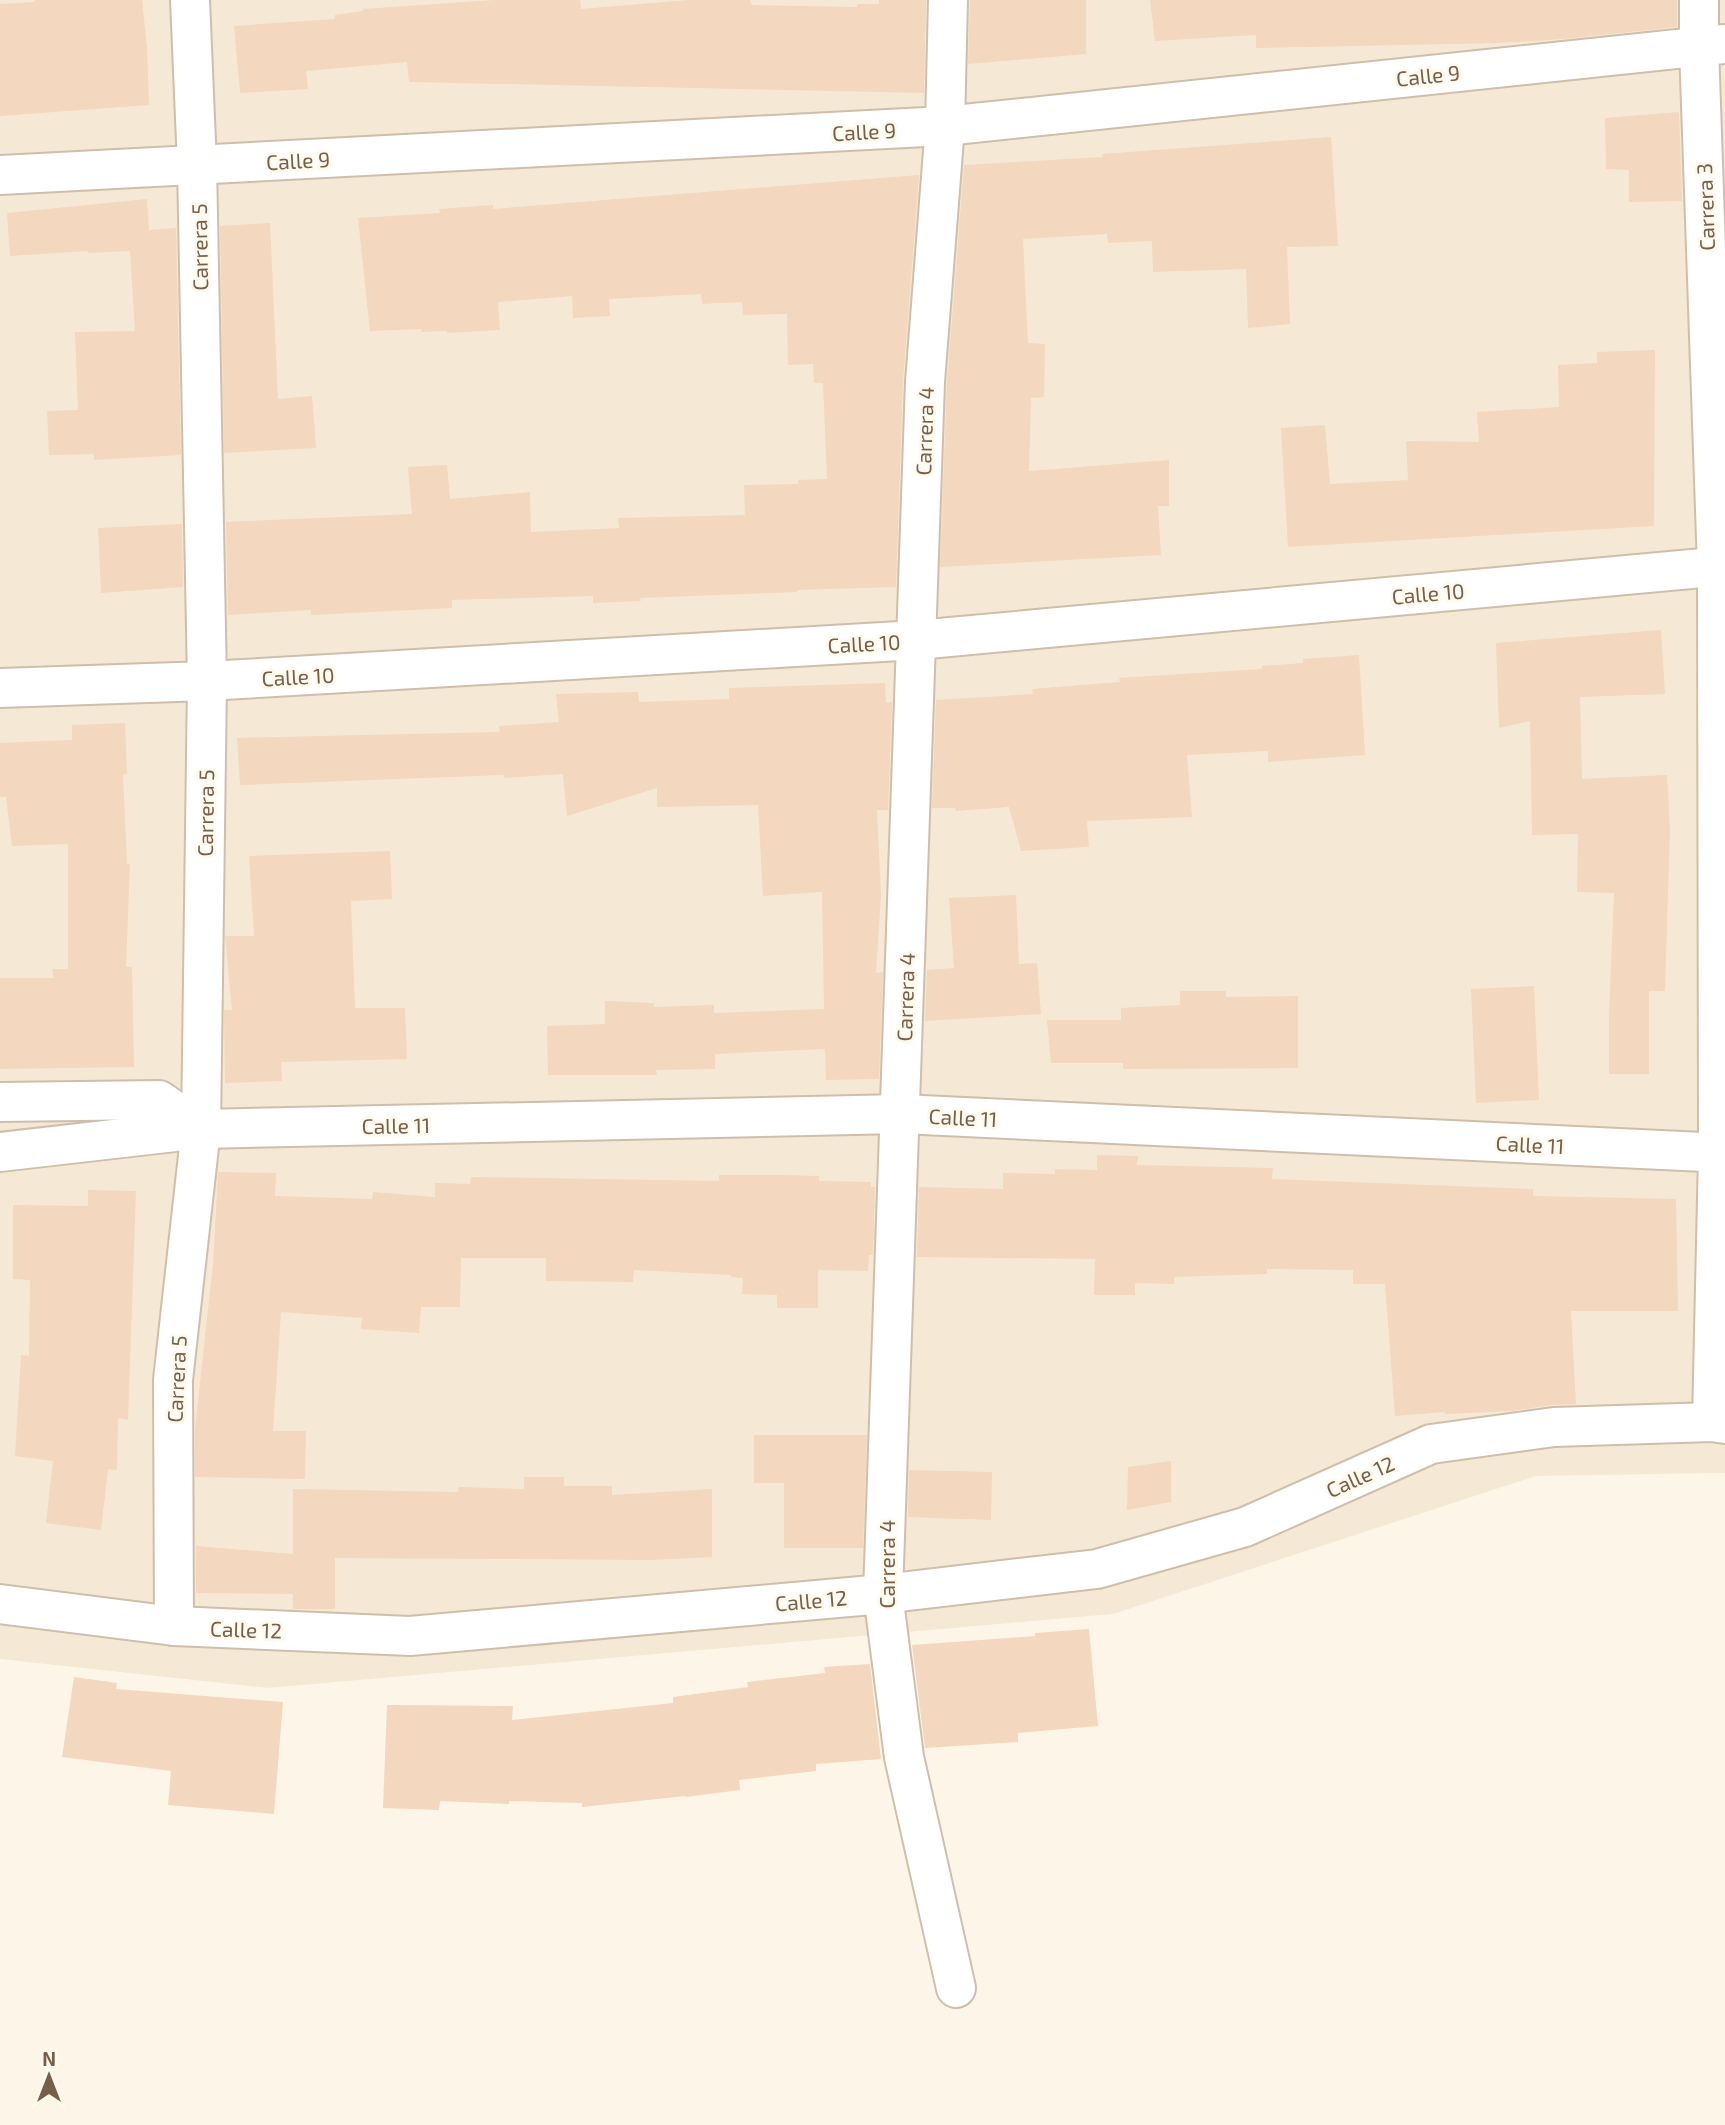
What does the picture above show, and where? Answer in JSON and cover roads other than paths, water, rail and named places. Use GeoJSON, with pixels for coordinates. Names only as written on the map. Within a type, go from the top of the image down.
{"type":"FeatureCollection","features":[{"type":"Feature","properties":{"kind":"street","name":"Carrera 5"},"geometry":{"type":"LineString","coordinates":[[174,1626],[173,1380],[201,1129],[207,681],[197,165],[190,0]]}},
{"type":"Feature","properties":{"kind":"street","name":"Carrera 4"},"geometry":{"type":"LineString","coordinates":[[948,0],[945,127],[925,382],[883,1594],[904,1757],[956,1989]]}},
{"type":"Feature","properties":{"kind":"street","name":"Carrera 3"},"geometry":{"type":"LineString","coordinates":[[1699,0],[1712,45],[1721,566],[1722,1153],[1718,1423]]}},
{"type":"Feature","properties":{"kind":"street","name":"Calle 9"},"geometry":{"type":"LineString","coordinates":[[0,175],[945,127],[1712,45]]}},
{"type":"Feature","properties":{"kind":"street","name":"Calle 10"},"geometry":{"type":"LineString","coordinates":[[0,688],[207,681],[917,640],[1721,566]]}},
{"type":"Feature","properties":{"kind":"street"},"geometry":{"type":"LineString","coordinates":[[0,1102],[159,1100],[201,1129]]}},
{"type":"Feature","properties":{"kind":"street","name":"Calle 11"},"geometry":{"type":"LineString","coordinates":[[0,1152],[201,1129],[901,1114],[1722,1153]]}},
{"type":"Feature","properties":{"kind":"street","name":"Calle 12"},"geometry":{"type":"LineString","coordinates":[[0,1604],[174,1626],[410,1636],[883,1594],[1097,1569],[1245,1527],[1431,1444],[1554,1427],[1718,1423]]}}]}
